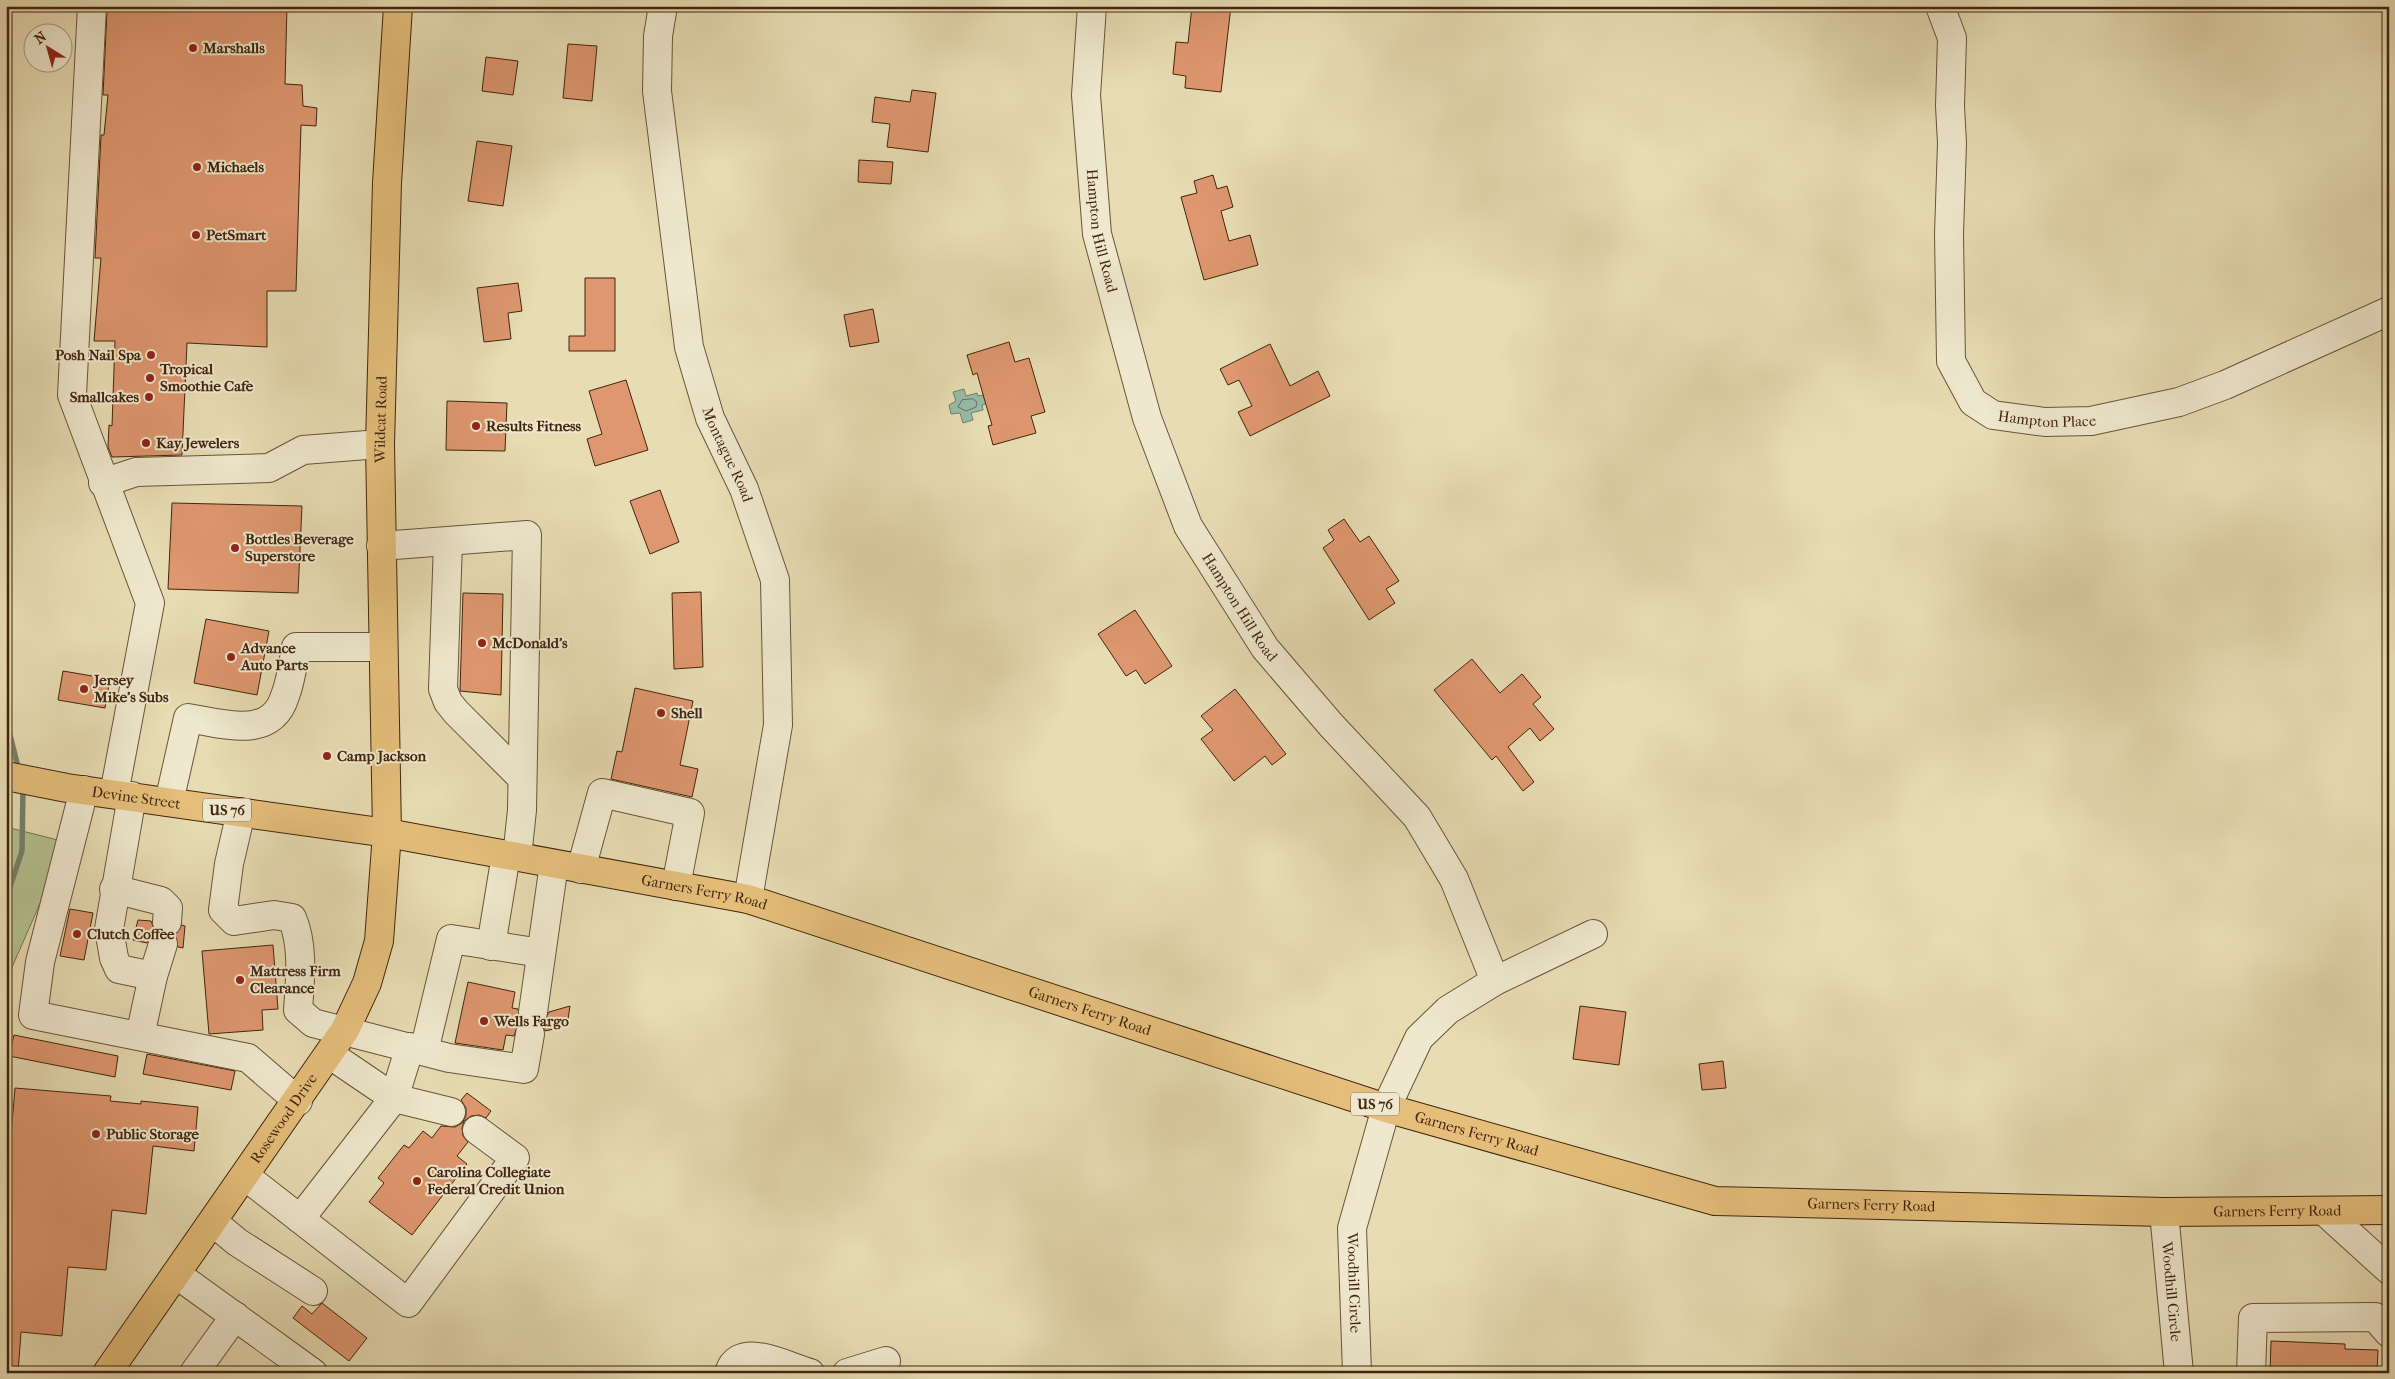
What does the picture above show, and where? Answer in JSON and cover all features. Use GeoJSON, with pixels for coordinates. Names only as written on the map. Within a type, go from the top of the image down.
{"type":"FeatureCollection","features":[{"type":"Feature","properties":{"kind":"main road","name":"Wildcat Road"},"geometry":{"type":"LineString","coordinates":[[387,834],[380,444],[387,183],[398,6]]}},
{"type":"Feature","properties":{"kind":"main road","name":"Devine Street"},"geometry":{"type":"LineString","coordinates":[[6,776],[76,789],[387,834]]}},
{"type":"Feature","properties":{"kind":"main road","name":"Garners Ferry Road"},"geometry":{"type":"LineString","coordinates":[[387,834],[748,899],[1386,1108],[1715,1201],[2164,1212],[2389,1210]]}},
{"type":"Feature","properties":{"kind":"main road","name":"Rosewood Drive"},"geometry":{"type":"LineString","coordinates":[[107,1373],[298,1101],[345,1030],[367,984],[379,941],[387,834]]}},
{"type":"Feature","properties":{"kind":"street"},"geometry":{"type":"LineString","coordinates":[[92,6],[72,395],[103,483],[150,603],[123,795],[109,929],[114,958],[119,969],[153,976]]}},
{"type":"Feature","properties":{"kind":"street","name":"Montague Road"},"geometry":{"type":"LineString","coordinates":[[663,6],[658,36],[657,91],[689,347],[710,418],[744,489],[775,580],[778,725],[748,899]]}},
{"type":"Feature","properties":{"kind":"street","name":"Hampton Hill Road"},"geometry":{"type":"LineString","coordinates":[[1092,6],[1086,95],[1097,234],[1147,418],[1188,526],[1265,648],[1332,725],[1417,817],[1454,879],[1495,981]]}},
{"type":"Feature","properties":{"kind":"street","name":"Hampton Place"},"geometry":{"type":"LineString","coordinates":[[1940,6],[1952,38],[1950,106],[1952,142],[1949,234],[1951,361],[1973,402],[1993,415],[2045,422],[2092,421],[2121,415],[2179,402],[2225,385],[2389,310]]}},
{"type":"Feature","properties":{"kind":"street"},"geometry":{"type":"LineString","coordinates":[[103,483],[136,472],[269,468],[304,450],[380,444]]}},
{"type":"Feature","properties":{"kind":"street"},"geometry":{"type":"LineString","coordinates":[[382,546],[527,535],[522,778],[511,856],[491,946]]}},
{"type":"Feature","properties":{"kind":"street"},"geometry":{"type":"LineString","coordinates":[[448,542],[443,689],[448,702],[522,778]]}},
{"type":"Feature","properties":{"kind":"street"},"geometry":{"type":"LineString","coordinates":[[169,802],[188,718],[242,726],[264,724],[278,712],[285,697],[296,647],[383,647]]}},
{"type":"Feature","properties":{"kind":"street"},"geometry":{"type":"LineString","coordinates":[[482,738],[492,741],[502,739],[524,718]]}},
{"type":"Feature","properties":{"kind":"street"},"geometry":{"type":"LineString","coordinates":[[76,789],[40,962],[33,1015],[248,1058],[298,1101]]}},
{"type":"Feature","properties":{"kind":"street"},"geometry":{"type":"LineString","coordinates":[[581,869],[602,792],[690,813],[676,886]]}},
{"type":"Feature","properties":{"kind":"street"},"geometry":{"type":"LineString","coordinates":[[241,812],[229,864],[223,910],[234,921],[274,914],[292,918],[298,931],[300,982],[298,1010],[313,1023],[449,1058],[524,1069],[554,864]]}},
{"type":"Feature","properties":{"kind":"street"},"geometry":{"type":"LineString","coordinates":[[114,889],[161,901],[166,925],[140,1036]]}},
{"type":"Feature","properties":{"kind":"street"},"geometry":{"type":"LineString","coordinates":[[1386,1108],[1418,1038],[1448,1010],[1495,981],[1593,934]]}},
{"type":"Feature","properties":{"kind":"street"},"geometry":{"type":"LineString","coordinates":[[300,1219],[394,1098],[417,1049],[451,939],[541,954]]}},
{"type":"Feature","properties":{"kind":"street"},"geometry":{"type":"LineString","coordinates":[[329,1054],[394,1098],[451,1112]]}},
{"type":"Feature","properties":{"kind":"street","name":"Woodhill Circle"},"geometry":{"type":"LineString","coordinates":[[1356,1373],[1352,1228],[1386,1108]]}},
{"type":"Feature","properties":{"kind":"street"},"geometry":{"type":"LineString","coordinates":[[245,1176],[408,1303],[515,1158],[477,1130]]}},
{"type":"Feature","properties":{"kind":"street"},"geometry":{"type":"LineString","coordinates":[[2324,1211],[2389,1270]]}},
{"type":"Feature","properties":{"kind":"street","name":"Woodhill Circle"},"geometry":{"type":"LineString","coordinates":[[2164,1212],[2179,1373]]}},
{"type":"Feature","properties":{"kind":"street"},"geometry":{"type":"LineString","coordinates":[[213,1222],[237,1242],[313,1291]]}},
{"type":"Feature","properties":{"kind":"street"},"geometry":{"type":"LineString","coordinates":[[176,1274],[313,1373]]}},
{"type":"Feature","properties":{"kind":"street"},"geometry":{"type":"LineString","coordinates":[[194,1373],[235,1316]]}},
{"type":"Feature","properties":{"kind":"street"},"geometry":{"type":"LineString","coordinates":[[2252,1373],[2253,1318],[2375,1317],[2389,1333]]}},
{"type":"Feature","properties":{"kind":"street"},"geometry":{"type":"LineString","coordinates":[[728,1373],[730,1366],[737,1359],[746,1356],[761,1357],[810,1373]]}},
{"type":"Feature","properties":{"kind":"street"},"geometry":{"type":"LineString","coordinates":[[847,1373],[885,1367]]}},
{"type":"Feature","properties":{"kind":"shaded area"},"geometry":{"type":"Polygon","coordinates":[[[6,827],[58,840],[42,899],[13,965],[6,989],[6,827]]]}},
{"type":"Feature","properties":{"kind":"shaded area"},"geometry":{"type":"Polygon","coordinates":[[[6,1057],[11,1078],[6,1137],[6,1057]]]}},
{"type":"Feature","properties":{"kind":"water"},"geometry":{"type":"Polygon","coordinates":[[[964,389],[966,396],[977,393],[978,396],[984,395],[986,404],[982,405],[983,410],[971,413],[973,420],[963,423],[960,413],[951,414],[949,405],[956,401],[953,392],[964,389]]]}},
{"type":"Feature","properties":{"kind":"building"},"geometry":{"type":"Polygon","coordinates":[[[112,6],[287,6],[285,84],[302,85],[303,106],[317,108],[316,126],[301,125],[296,291],[267,291],[267,347],[187,343],[182,455],[112,457],[108,447],[109,425],[112,426],[115,341],[94,341],[101,258],[95,258],[101,135],[104,135],[108,95],[103,95],[107,11],[112,11],[112,6]]]}},
{"type":"Feature","properties":{"kind":"building"},"geometry":{"type":"Polygon","coordinates":[[[1192,6],[1231,6],[1221,92],[1185,88],[1186,76],[1173,74],[1176,42],[1188,43],[1192,6]]]}},
{"type":"Feature","properties":{"kind":"building"},"geometry":{"type":"Polygon","coordinates":[[[568,44],[597,46],[592,101],[563,98],[568,44]]]}},
{"type":"Feature","properties":{"kind":"building"},"geometry":{"type":"Polygon","coordinates":[[[486,57],[518,61],[513,95],[482,91],[486,57]]]}},
{"type":"Feature","properties":{"kind":"building"},"geometry":{"type":"Polygon","coordinates":[[[912,90],[936,93],[928,152],[887,147],[890,124],[872,122],[875,97],[910,102],[912,90]]]}},
{"type":"Feature","properties":{"kind":"building"},"geometry":{"type":"Polygon","coordinates":[[[477,141],[512,146],[503,206],[468,201],[477,141]]]}},
{"type":"Feature","properties":{"kind":"building"},"geometry":{"type":"Polygon","coordinates":[[[859,160],[893,162],[891,184],[858,182],[859,160]]]}},
{"type":"Feature","properties":{"kind":"building"},"geometry":{"type":"Polygon","coordinates":[[[1213,175],[1217,189],[1227,186],[1233,207],[1221,211],[1229,241],[1250,235],[1258,265],[1204,280],[1181,197],[1197,193],[1194,181],[1213,175]]]}},
{"type":"Feature","properties":{"kind":"building"},"geometry":{"type":"Polygon","coordinates":[[[585,278],[615,278],[615,351],[569,351],[569,336],[585,336],[585,278]]]}},
{"type":"Feature","properties":{"kind":"building"},"geometry":{"type":"Polygon","coordinates":[[[518,283],[522,311],[508,313],[511,339],[484,342],[477,288],[518,283]]]}},
{"type":"Feature","properties":{"kind":"building"},"geometry":{"type":"Polygon","coordinates":[[[873,309],[879,342],[850,347],[844,315],[873,309]]]}},
{"type":"Feature","properties":{"kind":"building"},"geometry":{"type":"Polygon","coordinates":[[[1009,342],[1015,362],[1029,358],[1045,412],[1031,416],[1036,433],[993,445],[988,426],[992,425],[977,373],[973,375],[967,355],[1009,342]]]}},
{"type":"Feature","properties":{"kind":"building"},"geometry":{"type":"Polygon","coordinates":[[[1270,344],[1290,386],[1318,371],[1330,396],[1250,436],[1238,412],[1252,406],[1239,380],[1228,385],[1220,369],[1270,344]]]}},
{"type":"Feature","properties":{"kind":"building"},"geometry":{"type":"Polygon","coordinates":[[[626,380],[648,450],[595,466],[587,439],[602,434],[589,391],[626,380]]]}},
{"type":"Feature","properties":{"kind":"building","name":"Results Fitness"},"geometry":{"type":"Polygon","coordinates":[[[447,401],[507,403],[505,451],[446,450],[447,401]]]}},
{"type":"Feature","properties":{"kind":"building"},"geometry":{"type":"Polygon","coordinates":[[[660,490],[679,542],[650,554],[630,501],[660,490]]]}},
{"type":"Feature","properties":{"kind":"building","name":"Bottles Beverage Superstore"},"geometry":{"type":"Polygon","coordinates":[[[172,503],[302,506],[298,593],[168,589],[172,503]]]}},
{"type":"Feature","properties":{"kind":"building"},"geometry":{"type":"Polygon","coordinates":[[[1344,519],[1360,542],[1369,536],[1399,581],[1386,589],[1395,603],[1369,620],[1323,548],[1334,540],[1328,530],[1344,519]]]}},
{"type":"Feature","properties":{"kind":"building"},"geometry":{"type":"Polygon","coordinates":[[[701,592],[703,667],[674,669],[672,593],[701,592]]]}},
{"type":"Feature","properties":{"kind":"building","name":"McDonald's"},"geometry":{"type":"Polygon","coordinates":[[[463,593],[503,594],[501,695],[460,691],[463,593]]]}},
{"type":"Feature","properties":{"kind":"building"},"geometry":{"type":"Polygon","coordinates":[[[1135,610],[1172,666],[1145,684],[1136,670],[1126,676],[1098,634],[1135,610]]]}},
{"type":"Feature","properties":{"kind":"building","name":"Advance Auto Parts"},"geometry":{"type":"Polygon","coordinates":[[[206,619],[269,631],[257,695],[194,683],[206,619]]]}},
{"type":"Feature","properties":{"kind":"building"},"geometry":{"type":"Polygon","coordinates":[[[1472,659],[1500,693],[1522,674],[1541,697],[1533,704],[1554,729],[1540,741],[1530,728],[1508,747],[1534,782],[1523,791],[1496,756],[1492,760],[1434,690],[1472,659]]]}},
{"type":"Feature","properties":{"kind":"building","name":"Jersey Mike's Subs"},"geometry":{"type":"Polygon","coordinates":[[[63,671],[110,679],[105,708],[58,700],[63,671]]]}},
{"type":"Feature","properties":{"kind":"building"},"geometry":{"type":"Polygon","coordinates":[[[635,688],[693,701],[680,765],[698,769],[692,797],[611,779],[617,751],[622,752],[635,688]]]}},
{"type":"Feature","properties":{"kind":"building"},"geometry":{"type":"Polygon","coordinates":[[[1235,689],[1286,754],[1272,765],[1265,756],[1234,781],[1201,739],[1213,730],[1201,716],[1235,689]]]}},
{"type":"Feature","properties":{"kind":"building","name":"Clutch Coffee"},"geometry":{"type":"Polygon","coordinates":[[[70,909],[93,913],[84,960],[60,956],[70,909]]]}},
{"type":"Feature","properties":{"kind":"building"},"geometry":{"type":"Polygon","coordinates":[[[138,920],[151,921],[155,931],[147,943],[133,940],[138,920]]]}},
{"type":"Feature","properties":{"kind":"building"},"geometry":{"type":"Polygon","coordinates":[[[182,925],[185,926],[183,948],[178,947],[175,935],[182,925]]]}},
{"type":"Feature","properties":{"kind":"building","name":"Mattress Firm Clearance"},"geometry":{"type":"Polygon","coordinates":[[[273,945],[278,1009],[262,1010],[263,1030],[209,1034],[202,951],[273,945]]]}},
{"type":"Feature","properties":{"kind":"building","name":"Wells Fargo"},"geometry":{"type":"Polygon","coordinates":[[[468,982],[515,992],[512,1008],[518,1009],[521,1022],[518,1024],[514,1036],[506,1035],[503,1050],[455,1043],[468,982]]]}},
{"type":"Feature","properties":{"kind":"building"},"geometry":{"type":"Polygon","coordinates":[[[570,1006],[567,1026],[545,1031],[542,1024],[549,1012],[570,1006]]]}},
{"type":"Feature","properties":{"kind":"building"},"geometry":{"type":"Polygon","coordinates":[[[1580,1006],[1626,1012],[1619,1065],[1573,1059],[1580,1006]]]}},
{"type":"Feature","properties":{"kind":"building"},"geometry":{"type":"Polygon","coordinates":[[[14,1035],[118,1056],[115,1077],[9,1056],[14,1035]]]}},
{"type":"Feature","properties":{"kind":"building"},"geometry":{"type":"Polygon","coordinates":[[[147,1054],[235,1071],[231,1090],[143,1074],[147,1054]]]}},
{"type":"Feature","properties":{"kind":"building"},"geometry":{"type":"Polygon","coordinates":[[[1723,1061],[1726,1088],[1702,1090],[1699,1064],[1723,1061]]]}},
{"type":"Feature","properties":{"kind":"building"},"geometry":{"type":"Polygon","coordinates":[[[15,1088],[111,1096],[110,1101],[141,1104],[141,1101],[198,1107],[194,1151],[153,1146],[146,1214],[112,1210],[106,1270],[68,1267],[62,1336],[21,1332],[18,1373],[6,1373],[6,1195],[15,1088]]]}},
{"type":"Feature","properties":{"kind":"building","name":"Carolina Collegiate Federal Credit Union"},"geometry":{"type":"Polygon","coordinates":[[[467,1093],[491,1111],[486,1118],[479,1115],[471,1116],[464,1121],[462,1128],[463,1136],[468,1142],[457,1156],[467,1164],[412,1235],[369,1202],[384,1183],[378,1178],[404,1145],[409,1148],[423,1131],[432,1138],[441,1126],[455,1127],[462,1123],[466,1116],[466,1108],[461,1100],[467,1093]]]}},
{"type":"Feature","properties":{"kind":"building"},"geometry":{"type":"Polygon","coordinates":[[[322,1303],[367,1338],[349,1361],[293,1318],[302,1306],[312,1314],[322,1303]]]}},
{"type":"Feature","properties":{"kind":"building"},"geometry":{"type":"Polygon","coordinates":[[[2271,1341],[2345,1344],[2345,1349],[2378,1350],[2377,1373],[2270,1373],[2271,1341]]]}},
{"type":"Feature","properties":{"kind":"waterway"},"geometry":{"type":"LineString","coordinates":[[6,719],[19,771]]}},
{"type":"Feature","properties":{"kind":"waterway"},"geometry":{"type":"LineString","coordinates":[[6,899],[22,851],[23,787]]}},
{"type":"Feature","properties":{"kind":"place","name":"Marshalls"},"geometry":{"type":"Point","coordinates":[193,48]}},
{"type":"Feature","properties":{"kind":"place","name":"Michaels"},"geometry":{"type":"Point","coordinates":[197,167]}},
{"type":"Feature","properties":{"kind":"place","name":"PetSmart"},"geometry":{"type":"Point","coordinates":[196,235]}},
{"type":"Feature","properties":{"kind":"place","name":"Posh Nail Spa"},"geometry":{"type":"Point","coordinates":[151,355]}},
{"type":"Feature","properties":{"kind":"place","name":"Tropical Smoothie Cafe"},"geometry":{"type":"Point","coordinates":[150,378]}},
{"type":"Feature","properties":{"kind":"place","name":"Smallcakes"},"geometry":{"type":"Point","coordinates":[149,397]}},
{"type":"Feature","properties":{"kind":"place","name":"Results Fitness"},"geometry":{"type":"Point","coordinates":[476,426]}},
{"type":"Feature","properties":{"kind":"place","name":"Kay Jewelers"},"geometry":{"type":"Point","coordinates":[146,443]}},
{"type":"Feature","properties":{"kind":"place","name":"Bottles Beverage Superstore"},"geometry":{"type":"Point","coordinates":[235,548]}},
{"type":"Feature","properties":{"kind":"place","name":"McDonald's"},"geometry":{"type":"Point","coordinates":[482,643]}},
{"type":"Feature","properties":{"kind":"place","name":"Advance Auto Parts"},"geometry":{"type":"Point","coordinates":[231,657]}},
{"type":"Feature","properties":{"kind":"place","name":"Jersey Mike's Subs"},"geometry":{"type":"Point","coordinates":[84,689]}},
{"type":"Feature","properties":{"kind":"place","name":"Shell"},"geometry":{"type":"Point","coordinates":[661,713]}},
{"type":"Feature","properties":{"kind":"place","name":"Camp Jackson"},"geometry":{"type":"Point","coordinates":[327,756]}},
{"type":"Feature","properties":{"kind":"place","name":"Clutch Coffee"},"geometry":{"type":"Point","coordinates":[77,934]}},
{"type":"Feature","properties":{"kind":"place","name":"Mattress Firm Clearance"},"geometry":{"type":"Point","coordinates":[240,980]}},
{"type":"Feature","properties":{"kind":"place","name":"Wells Fargo"},"geometry":{"type":"Point","coordinates":[484,1021]}},
{"type":"Feature","properties":{"kind":"place","name":"Public Storage"},"geometry":{"type":"Point","coordinates":[96,1134]}},
{"type":"Feature","properties":{"kind":"place","name":"Carolina Collegiate Federal Credit Union"},"geometry":{"type":"Point","coordinates":[417,1181]}}]}
